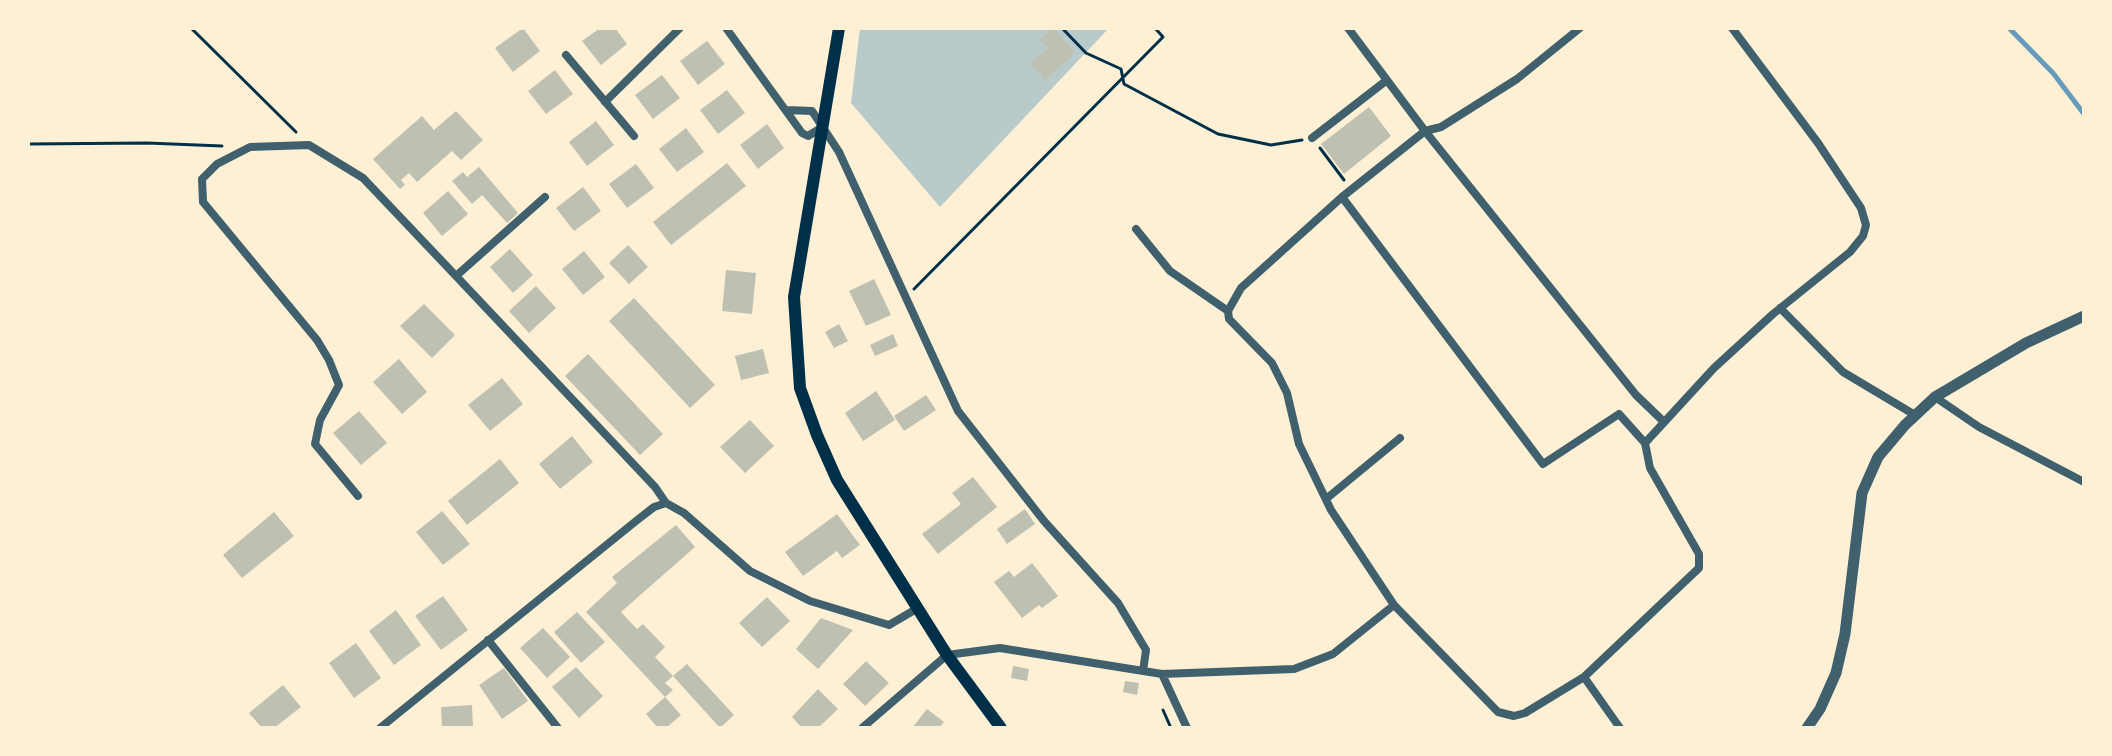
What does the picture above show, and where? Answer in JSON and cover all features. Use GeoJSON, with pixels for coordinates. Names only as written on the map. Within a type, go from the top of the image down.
{"type":"FeatureCollection","features":[{"type":"Feature","properties":{"kind":"main road"},"geometry":{"type":"LineString","coordinates":[[839,28],[794,297],[800,388],[837,480],[947,655],[1001,728]]}},
{"type":"Feature","properties":{"kind":"street"},"geometry":{"type":"LineString","coordinates":[[605,102],[680,28]]}},
{"type":"Feature","properties":{"kind":"street"},"geometry":{"type":"LineString","coordinates":[[726,28],[802,133],[808,136],[821,128]]}},
{"type":"Feature","properties":{"kind":"street"},"geometry":{"type":"LineString","coordinates":[[1348,28],[1425,131],[1636,395],[1663,421]]}},
{"type":"Feature","properties":{"kind":"street"},"geometry":{"type":"LineString","coordinates":[[1342,197],[1543,464],[1619,414],[1645,443],[1650,468],[1699,554],[1699,568],[1584,677],[1525,713],[1514,716],[1498,712],[1394,605],[1326,499],[1299,444],[1287,393],[1272,363],[1229,319],[1228,311],[1241,288],[1342,197],[1425,131],[1441,127],[1517,79],[1580,28]]}},
{"type":"Feature","properties":{"kind":"street"},"geometry":{"type":"LineString","coordinates":[[1645,443],[1714,368],[1803,287],[1850,252],[1863,236],[1866,225],[1861,208],[1818,143],[1732,28]]}},
{"type":"Feature","properties":{"kind":"street"},"geometry":{"type":"LineString","coordinates":[[566,55],[634,136]]}},
{"type":"Feature","properties":{"kind":"street"},"geometry":{"type":"LineString","coordinates":[[1312,138],[1387,80]]}},
{"type":"Feature","properties":{"kind":"street"},"geometry":{"type":"LineString","coordinates":[[787,110],[812,111],[839,152],[958,411],[1044,521],[1118,603],[1146,650],[1143,671]]}},
{"type":"Feature","properties":{"kind":"street"},"geometry":{"type":"LineString","coordinates":[[358,496],[315,444],[320,420],[339,385],[329,360],[317,340],[203,202],[202,179],[217,164],[250,147],[309,145],[363,178],[655,487],[666,503],[684,513],[750,571],[810,601],[889,625],[918,608]]}},
{"type":"Feature","properties":{"kind":"street"},"geometry":{"type":"LineString","coordinates":[[456,276],[545,197]]}},
{"type":"Feature","properties":{"kind":"street"},"geometry":{"type":"LineString","coordinates":[[1136,229],[1170,271],[1228,311]]}},
{"type":"Feature","properties":{"kind":"street"},"geometry":{"type":"LineString","coordinates":[[1780,308],[1843,372],[1915,415]]}},
{"type":"Feature","properties":{"kind":"street"},"geometry":{"type":"LineString","coordinates":[[1807,728],[1820,709],[1836,673],[1845,634],[1862,493],[1878,457],[1935,397],[2026,343],[2084,316]]}},
{"type":"Feature","properties":{"kind":"street"},"geometry":{"type":"LineString","coordinates":[[1935,397],[1979,427],[2084,482]]}},
{"type":"Feature","properties":{"kind":"street"},"geometry":{"type":"LineString","coordinates":[[1326,499],[1400,438]]}},
{"type":"Feature","properties":{"kind":"street"},"geometry":{"type":"LineString","coordinates":[[380,728],[636,521],[654,507],[666,503]]}},
{"type":"Feature","properties":{"kind":"street"},"geometry":{"type":"LineString","coordinates":[[862,728],[947,655],[1000,648],[1162,674],[1294,669],[1333,654],[1394,605]]}},
{"type":"Feature","properties":{"kind":"street"},"geometry":{"type":"LineString","coordinates":[[488,640],[558,728]]}},
{"type":"Feature","properties":{"kind":"street"},"geometry":{"type":"LineString","coordinates":[[1162,674],[1187,728]]}},
{"type":"Feature","properties":{"kind":"street"},"geometry":{"type":"LineString","coordinates":[[1584,677],[1620,728]]}},
{"type":"Feature","properties":{"kind":"path"},"geometry":{"type":"LineString","coordinates":[[191,28],[309,145]]}},
{"type":"Feature","properties":{"kind":"path"},"geometry":{"type":"LineString","coordinates":[[1062,28],[1086,53],[1121,69],[1124,84],[1218,134],[1271,145],[1312,138],[1351,190]]}},
{"type":"Feature","properties":{"kind":"path"},"geometry":{"type":"LineString","coordinates":[[906,298],[1163,37],[1155,28]]}},
{"type":"Feature","properties":{"kind":"path"},"geometry":{"type":"LineString","coordinates":[[28,144],[133,143],[250,147]]}},
{"type":"Feature","properties":{"kind":"shaded area"},"geometry":{"type":"Polygon","coordinates":[[[860,28],[1109,28],[940,207],[851,103],[860,28]]]}},
{"type":"Feature","properties":{"kind":"building"},"geometry":{"type":"Polygon","coordinates":[[[523,28],[540,51],[513,72],[495,48],[523,28]]]}},
{"type":"Feature","properties":{"kind":"building"},"geometry":{"type":"Polygon","coordinates":[[[600,28],[615,28],[627,44],[601,65],[582,41],[600,28]]]}},
{"type":"Feature","properties":{"kind":"building"},"geometry":{"type":"Polygon","coordinates":[[[1054,28],[1075,53],[1045,80],[1030,63],[1048,48],[1040,40],[1054,28]]]}},
{"type":"Feature","properties":{"kind":"building"},"geometry":{"type":"Polygon","coordinates":[[[707,41],[725,64],[698,85],[680,61],[707,41]]]}},
{"type":"Feature","properties":{"kind":"building"},"geometry":{"type":"Polygon","coordinates":[[[555,70],[573,94],[546,114],[528,91],[555,70]]]}},
{"type":"Feature","properties":{"kind":"building"},"geometry":{"type":"Polygon","coordinates":[[[662,75],[680,98],[653,119],[635,95],[662,75]]]}},
{"type":"Feature","properties":{"kind":"building"},"geometry":{"type":"Polygon","coordinates":[[[727,90],[745,113],[718,134],[700,110],[727,90]]]}},
{"type":"Feature","properties":{"kind":"building"},"geometry":{"type":"Polygon","coordinates":[[[1369,107],[1391,136],[1344,174],[1321,144],[1369,107]]]}},
{"type":"Feature","properties":{"kind":"building"},"geometry":{"type":"Polygon","coordinates":[[[456,111],[483,140],[461,160],[452,151],[417,182],[409,173],[401,180],[405,185],[400,189],[373,159],[422,116],[434,130],[456,111]]]}},
{"type":"Feature","properties":{"kind":"building"},"geometry":{"type":"Polygon","coordinates":[[[596,121],[614,145],[587,166],[569,142],[596,121]]]}},
{"type":"Feature","properties":{"kind":"building"},"geometry":{"type":"Polygon","coordinates":[[[767,124],[784,148],[758,169],[740,145],[767,124]]]}},
{"type":"Feature","properties":{"kind":"building"},"geometry":{"type":"Polygon","coordinates":[[[686,128],[704,152],[677,172],[659,149],[686,128]]]}},
{"type":"Feature","properties":{"kind":"building"},"geometry":{"type":"Polygon","coordinates":[[[727,163],[746,186],[671,245],[653,222],[727,163]]]}},
{"type":"Feature","properties":{"kind":"building"},"geometry":{"type":"Polygon","coordinates":[[[636,164],[654,188],[627,208],[609,184],[636,164]]]}},
{"type":"Feature","properties":{"kind":"building"},"geometry":{"type":"Polygon","coordinates":[[[479,167],[518,213],[507,223],[482,195],[472,204],[452,181],[463,172],[467,177],[479,167]]]}},
{"type":"Feature","properties":{"kind":"building"},"geometry":{"type":"Polygon","coordinates":[[[583,187],[601,211],[574,231],[556,208],[583,187]]]}},
{"type":"Feature","properties":{"kind":"building"},"geometry":{"type":"Polygon","coordinates":[[[448,191],[468,214],[442,236],[423,213],[448,191]]]}},
{"type":"Feature","properties":{"kind":"building"},"geometry":{"type":"Polygon","coordinates":[[[628,245],[648,267],[629,284],[609,263],[628,245]]]}},
{"type":"Feature","properties":{"kind":"building"},"geometry":{"type":"Polygon","coordinates":[[[510,249],[533,275],[513,293],[490,267],[510,249]]]}},
{"type":"Feature","properties":{"kind":"building"},"geometry":{"type":"Polygon","coordinates":[[[584,251],[605,277],[583,295],[562,269],[584,251]]]}},
{"type":"Feature","properties":{"kind":"building"},"geometry":{"type":"Polygon","coordinates":[[[726,270],[756,273],[752,314],[722,311],[726,270]]]}},
{"type":"Feature","properties":{"kind":"building"},"geometry":{"type":"Polygon","coordinates":[[[874,279],[891,315],[866,326],[849,291],[874,279]]]}},
{"type":"Feature","properties":{"kind":"building"},"geometry":{"type":"Polygon","coordinates":[[[536,286],[556,308],[529,333],[509,311],[536,286]]]}},
{"type":"Feature","properties":{"kind":"building"},"geometry":{"type":"Polygon","coordinates":[[[634,298],[715,385],[690,408],[609,321],[634,298]]]}},
{"type":"Feature","properties":{"kind":"building"},"geometry":{"type":"Polygon","coordinates":[[[424,304],[455,335],[432,358],[400,326],[424,304]]]}},
{"type":"Feature","properties":{"kind":"building"},"geometry":{"type":"Polygon","coordinates":[[[839,324],[848,341],[834,348],[825,332],[839,324]]]}},
{"type":"Feature","properties":{"kind":"building"},"geometry":{"type":"Polygon","coordinates":[[[893,334],[898,346],[875,356],[870,345],[893,334]]]}},
{"type":"Feature","properties":{"kind":"building"},"geometry":{"type":"Polygon","coordinates":[[[763,349],[769,373],[741,380],[735,356],[763,349]]]}},
{"type":"Feature","properties":{"kind":"building"},"geometry":{"type":"Polygon","coordinates":[[[588,354],[663,434],[640,455],[565,376],[588,354]]]}},
{"type":"Feature","properties":{"kind":"building"},"geometry":{"type":"Polygon","coordinates":[[[399,359],[427,392],[402,414],[373,382],[399,359]]]}},
{"type":"Feature","properties":{"kind":"building"},"geometry":{"type":"Polygon","coordinates":[[[502,378],[523,404],[490,431],[468,405],[502,378]]]}},
{"type":"Feature","properties":{"kind":"building"},"geometry":{"type":"Polygon","coordinates":[[[876,391],[895,420],[863,441],[845,413],[876,391]]]}},
{"type":"Feature","properties":{"kind":"building"},"geometry":{"type":"Polygon","coordinates":[[[926,395],[936,410],[904,431],[894,416],[926,395]]]}},
{"type":"Feature","properties":{"kind":"building"},"geometry":{"type":"Polygon","coordinates":[[[359,411],[387,443],[361,465],[333,433],[359,411]]]}},
{"type":"Feature","properties":{"kind":"building"},"geometry":{"type":"Polygon","coordinates":[[[750,420],[774,446],[745,473],[720,447],[750,420]]]}},
{"type":"Feature","properties":{"kind":"building"},"geometry":{"type":"Polygon","coordinates":[[[572,436],[593,462],[560,489],[539,464],[572,436]]]}},
{"type":"Feature","properties":{"kind":"building"},"geometry":{"type":"Polygon","coordinates":[[[500,459],[519,483],[467,525],[448,501],[500,459]]]}},
{"type":"Feature","properties":{"kind":"building"},"geometry":{"type":"Polygon","coordinates":[[[973,477],[997,507],[938,554],[922,534],[961,504],[952,493],[973,477]]]}},
{"type":"Feature","properties":{"kind":"building"},"geometry":{"type":"Polygon","coordinates":[[[1025,509],[1035,524],[1007,544],[997,529],[1025,509]]]}},
{"type":"Feature","properties":{"kind":"building"},"geometry":{"type":"Polygon","coordinates":[[[442,511],[470,544],[443,565],[416,532],[442,511]]]}},
{"type":"Feature","properties":{"kind":"building"},"geometry":{"type":"Polygon","coordinates":[[[274,512],[294,536],[242,578],[223,555],[274,512]]]}},
{"type":"Feature","properties":{"kind":"building"},"geometry":{"type":"Polygon","coordinates":[[[837,514],[860,545],[842,558],[837,551],[803,576],[785,552],[837,514]]]}},
{"type":"Feature","properties":{"kind":"building"},"geometry":{"type":"Polygon","coordinates":[[[676,525],[695,547],[621,612],[637,629],[643,624],[665,647],[655,657],[673,676],[665,683],[673,690],[665,697],[586,612],[617,583],[612,577],[676,525]]]}},
{"type":"Feature","properties":{"kind":"building"},"geometry":{"type":"Polygon","coordinates":[[[1032,563],[1058,596],[1022,618],[994,582],[1009,571],[1014,577],[1032,563]]]}},
{"type":"Feature","properties":{"kind":"building"},"geometry":{"type":"Polygon","coordinates":[[[443,596],[468,630],[441,650],[415,616],[443,596]]]}},
{"type":"Feature","properties":{"kind":"building"},"geometry":{"type":"Polygon","coordinates":[[[767,597],[790,621],[762,647],[739,623],[767,597]]]}},
{"type":"Feature","properties":{"kind":"building"},"geometry":{"type":"Polygon","coordinates":[[[396,610],[421,645],[394,665],[369,631],[396,610]]]}},
{"type":"Feature","properties":{"kind":"building"},"geometry":{"type":"Polygon","coordinates":[[[577,612],[605,642],[581,663],[554,632],[577,612]]]}},
{"type":"Feature","properties":{"kind":"building"},"geometry":{"type":"Polygon","coordinates":[[[821,618],[853,630],[818,669],[796,649],[821,618]]]}},
{"type":"Feature","properties":{"kind":"building"},"geometry":{"type":"Polygon","coordinates":[[[543,628],[570,657],[547,678],[520,648],[543,628]]]}},
{"type":"Feature","properties":{"kind":"building"},"geometry":{"type":"Polygon","coordinates":[[[356,643],[381,678],[354,698],[329,663],[356,643]]]}},
{"type":"Feature","properties":{"kind":"building"},"geometry":{"type":"Polygon","coordinates":[[[866,661],[889,683],[865,706],[843,684],[866,661]]]}},
{"type":"Feature","properties":{"kind":"building"},"geometry":{"type":"Polygon","coordinates":[[[687,664],[734,715],[720,728],[673,676],[687,664]]]}},
{"type":"Feature","properties":{"kind":"building"},"geometry":{"type":"Polygon","coordinates":[[[1013,666],[1029,669],[1027,681],[1011,678],[1013,666]]]}},
{"type":"Feature","properties":{"kind":"building"},"geometry":{"type":"Polygon","coordinates":[[[576,667],[603,696],[579,718],[552,687],[576,667]]]}},
{"type":"Feature","properties":{"kind":"building"},"geometry":{"type":"Polygon","coordinates":[[[504,668],[528,701],[502,719],[479,685],[504,668]]]}},
{"type":"Feature","properties":{"kind":"building"},"geometry":{"type":"Polygon","coordinates":[[[1125,681],[1139,683],[1137,695],[1123,692],[1125,681]]]}},
{"type":"Feature","properties":{"kind":"building"},"geometry":{"type":"Polygon","coordinates":[[[283,685],[301,707],[274,728],[262,728],[249,713],[283,685]]]}},
{"type":"Feature","properties":{"kind":"building"},"geometry":{"type":"Polygon","coordinates":[[[818,689],[838,709],[818,728],[802,728],[792,717],[818,689]]]}},
{"type":"Feature","properties":{"kind":"building"},"geometry":{"type":"Polygon","coordinates":[[[665,697],[681,715],[666,728],[658,728],[646,714],[665,697]]]}},
{"type":"Feature","properties":{"kind":"building"},"geometry":{"type":"Polygon","coordinates":[[[472,705],[473,728],[442,728],[441,707],[472,705]]]}},
{"type":"Feature","properties":{"kind":"building"},"geometry":{"type":"Polygon","coordinates":[[[927,709],[944,722],[939,728],[912,728],[927,709]]]}},
{"type":"Feature","properties":{"kind":"waterway"},"geometry":{"type":"LineString","coordinates":[[2009,28],[2053,73],[2084,114]]}}]}
